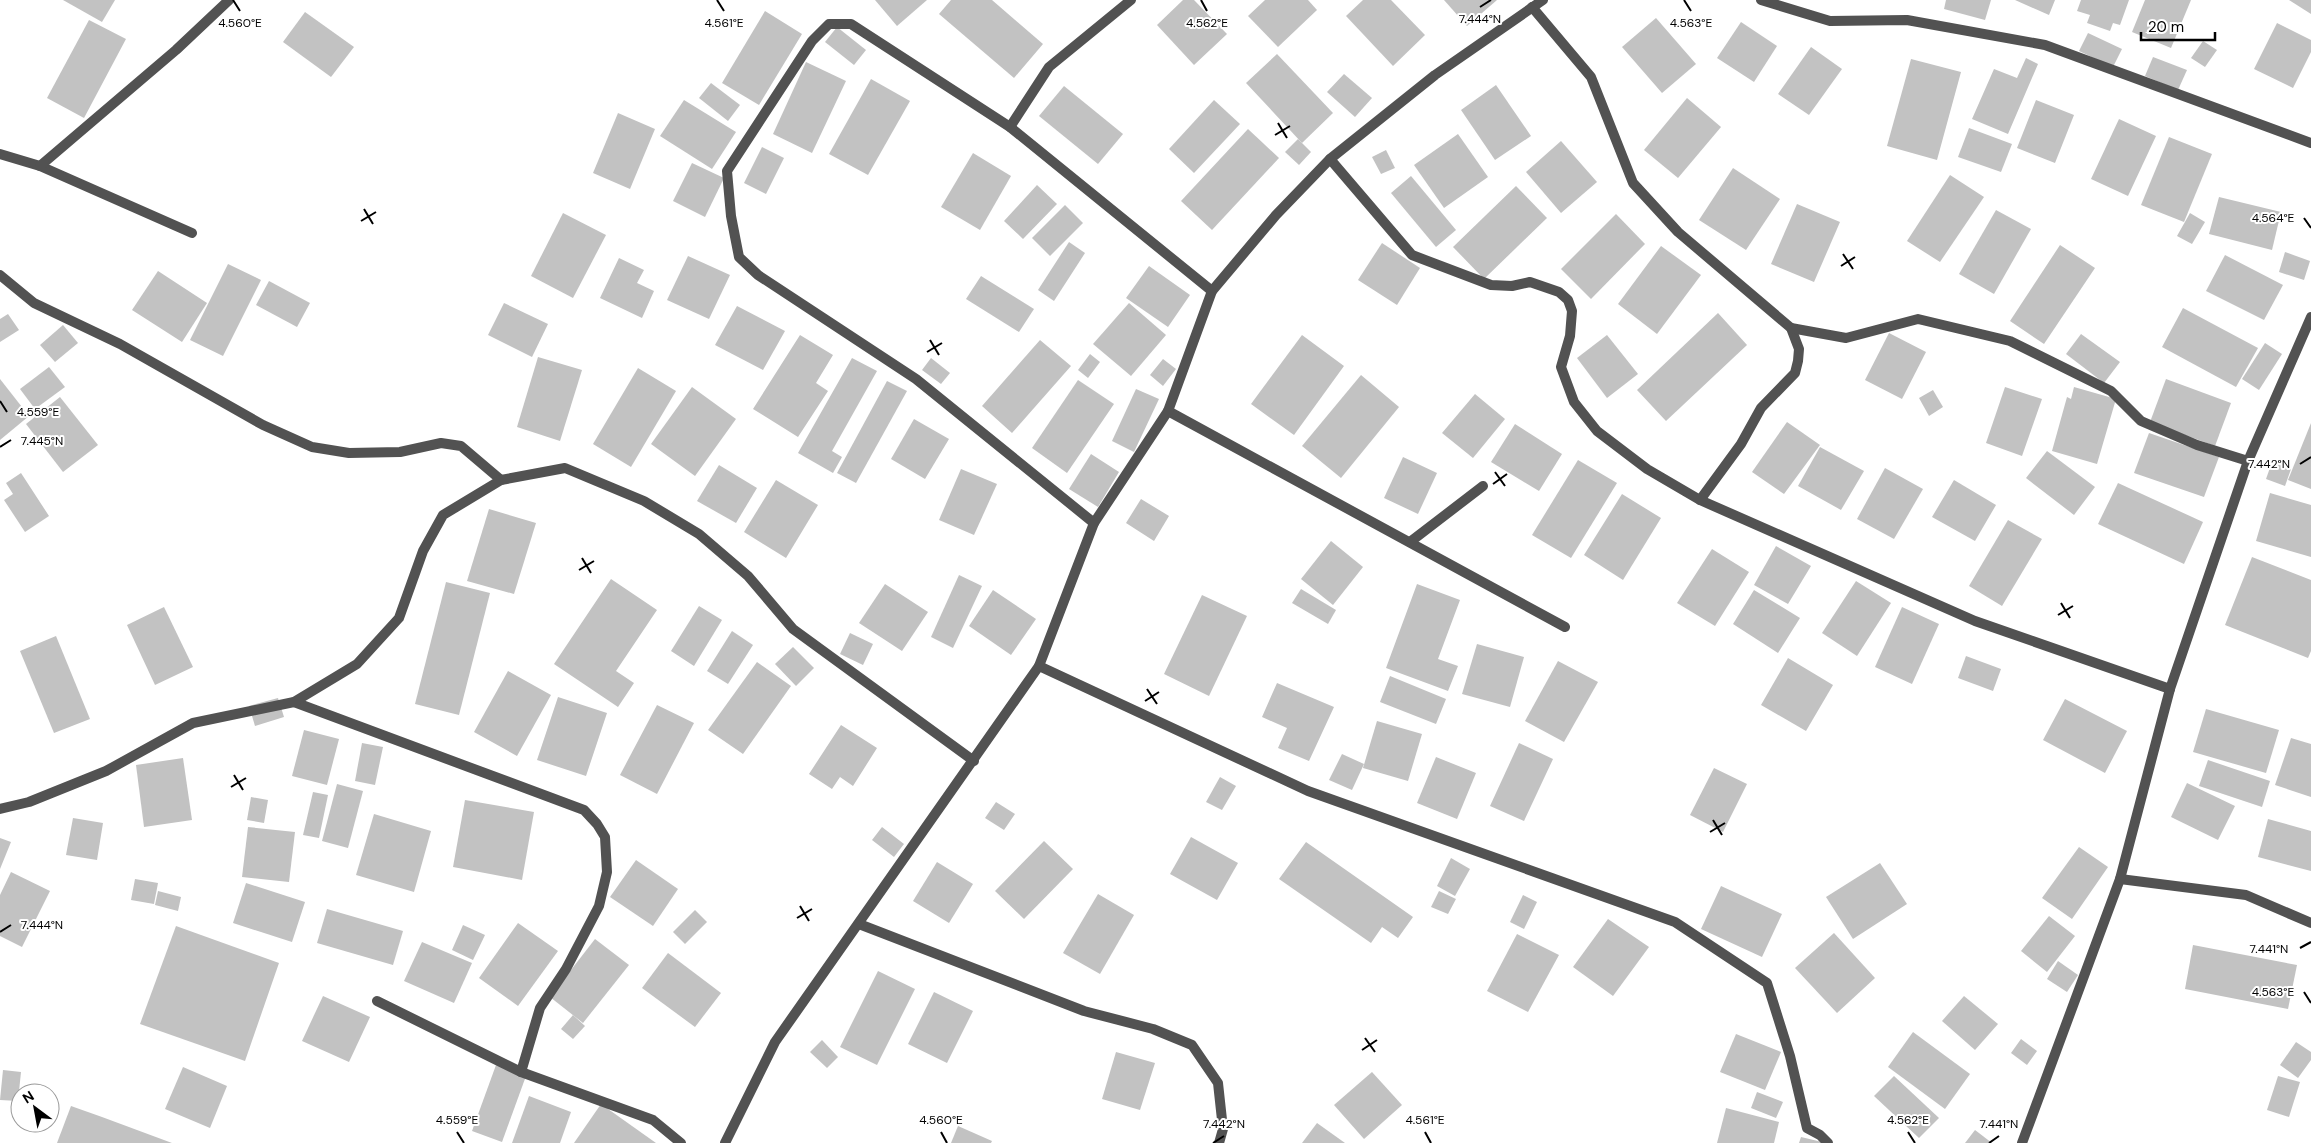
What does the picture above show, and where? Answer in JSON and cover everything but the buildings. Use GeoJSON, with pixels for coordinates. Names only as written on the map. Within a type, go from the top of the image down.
{"type":"FeatureCollection","features":[{"type":"Feature","properties":{"kind":"street"},"geometry":{"type":"LineString","coordinates":[[40,166],[176,50],[230,0]]}},
{"type":"Feature","properties":{"kind":"street"},"geometry":{"type":"LineString","coordinates":[[1010,127],[1050,67],[1131,0]]}},
{"type":"Feature","properties":{"kind":"street"},"geometry":{"type":"LineString","coordinates":[[725,1143],[775,1042],[1039,666],[1094,523],[1168,411],[1212,291],[1276,215],[1330,159],[1435,75],[1543,0]]}},
{"type":"Feature","properties":{"kind":"street"},"geometry":{"type":"LineString","coordinates":[[1761,0],[1830,21],[1907,20],[2045,45],[2311,143]]}},
{"type":"Feature","properties":{"kind":"street"},"geometry":{"type":"LineString","coordinates":[[1532,7],[1591,78],[1633,183],[1678,232],[1791,328],[1799,348],[1795,373],[1761,408],[1741,444],[1700,500]]}},
{"type":"Feature","properties":{"kind":"street"},"geometry":{"type":"LineString","coordinates":[[1094,523],[916,379],[758,275],[739,257],[731,216],[727,171],[812,41],[829,24],[851,24],[1010,127],[1212,291]]}},
{"type":"Feature","properties":{"kind":"street"},"geometry":{"type":"LineString","coordinates":[[0,154],[40,166],[192,233]]}},
{"type":"Feature","properties":{"kind":"street"},"geometry":{"type":"LineString","coordinates":[[1330,159],[1412,254],[1491,285],[1512,286],[1530,282],[1559,292],[1568,300],[1572,312],[1570,336],[1561,367],[1574,402],[1597,431],[1646,469],[1700,500],[1974,621],[2170,689]]}},
{"type":"Feature","properties":{"kind":"street"},"geometry":{"type":"LineString","coordinates":[[0,275],[34,303],[120,344],[263,425],[312,447],[349,454],[400,452],[441,443],[461,446],[501,480]]}},
{"type":"Feature","properties":{"kind":"street"},"geometry":{"type":"LineString","coordinates":[[2022,1143],[2120,878],[2170,689],[2248,461],[2311,317]]}},
{"type":"Feature","properties":{"kind":"street"},"geometry":{"type":"LineString","coordinates":[[1791,328],[1846,338],[1918,319],[2010,341],[2111,391],[2140,421],[2197,445],[2248,461]]}},
{"type":"Feature","properties":{"kind":"street"},"geometry":{"type":"LineString","coordinates":[[1168,411],[1565,627]]}},
{"type":"Feature","properties":{"kind":"street"},"geometry":{"type":"LineString","coordinates":[[0,809],[29,802],[106,771],[193,723],[294,702],[357,664],[399,618],[423,551],[443,515],[501,480],[564,468],[644,501],[699,534],[748,576],[793,629],[974,761]]}},
{"type":"Feature","properties":{"kind":"street"},"geometry":{"type":"LineString","coordinates":[[1410,542],[1483,486]]}},
{"type":"Feature","properties":{"kind":"street"},"geometry":{"type":"LineString","coordinates":[[1039,666],[1308,791],[1675,922],[1767,983],[1790,1056],[1807,1128],[1820,1135],[1828,1143]]}},
{"type":"Feature","properties":{"kind":"street"},"geometry":{"type":"LineString","coordinates":[[294,702],[584,810],[597,824],[605,837],[607,872],[599,906],[566,969],[540,1008],[522,1072]]}},
{"type":"Feature","properties":{"kind":"street"},"geometry":{"type":"LineString","coordinates":[[2120,878],[2246,895],[2311,923]]}},
{"type":"Feature","properties":{"kind":"street"},"geometry":{"type":"LineString","coordinates":[[859,924],[1084,1011],[1153,1029],[1192,1046],[1218,1082],[1223,1129],[1219,1143]]}},
{"type":"Feature","properties":{"kind":"street"},"geometry":{"type":"LineString","coordinates":[[377,1001],[522,1072],[653,1120],[681,1143]]}}]}
